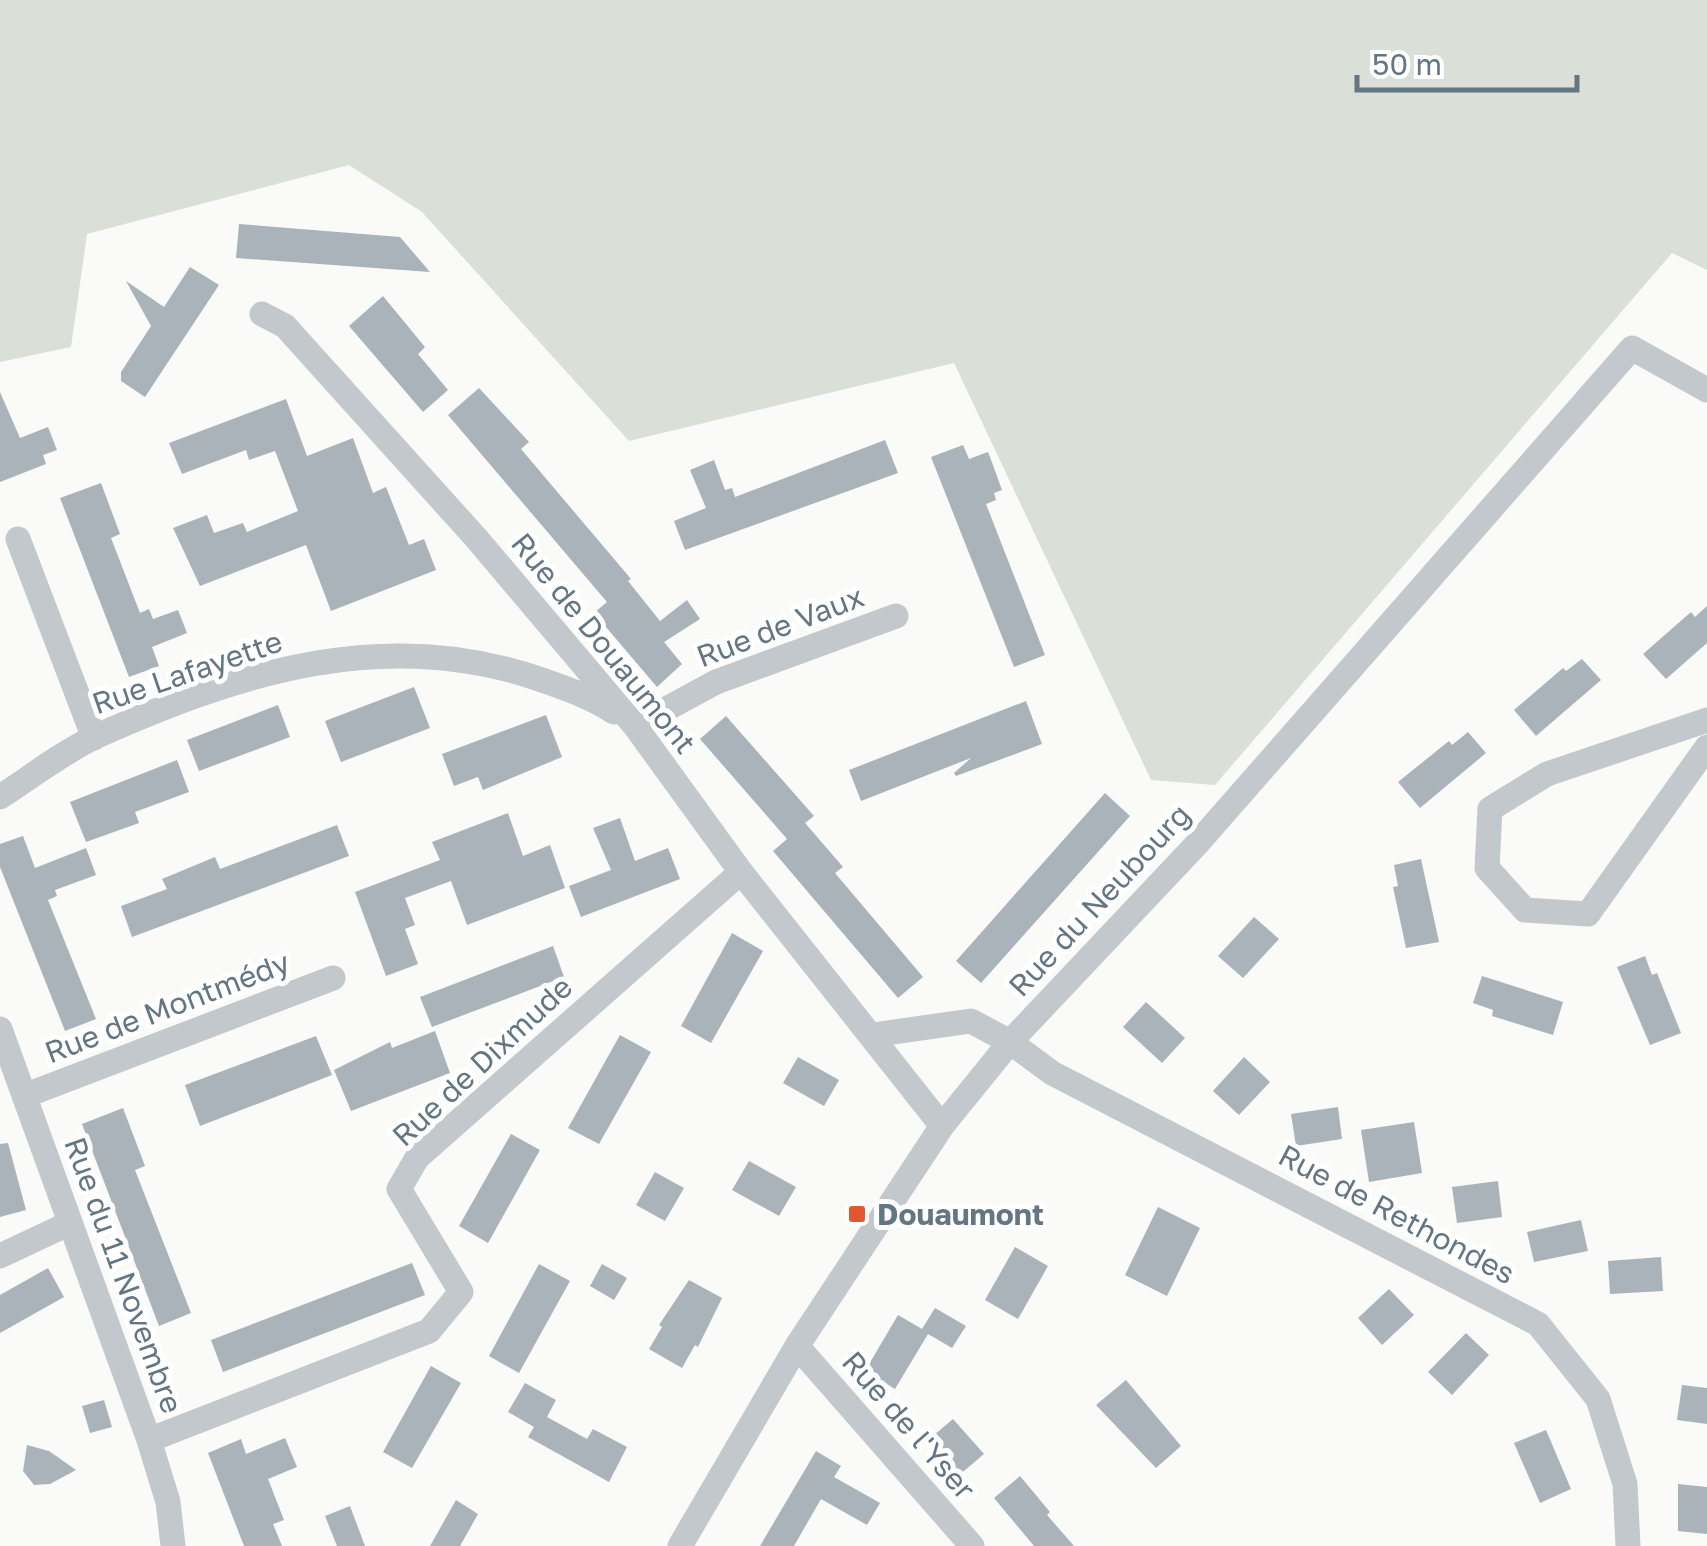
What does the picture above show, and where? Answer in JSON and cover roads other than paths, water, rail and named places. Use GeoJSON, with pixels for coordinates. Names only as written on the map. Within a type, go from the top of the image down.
{"type":"FeatureCollection","features":[{"type":"Feature","properties":{"kind":"street","name":"Rue de Douaumont"},"geometry":{"type":"LineString","coordinates":[[262,314],[285,326],[476,538],[635,726],[742,872],[942,1126]]}},
{"type":"Feature","properties":{"kind":"street","name":"Rue du Neubourg"},"geometry":{"type":"LineString","coordinates":[[680,1546],[797,1346],[942,1126],[1010,1042],[1209,831],[1632,348],[1707,390]]}},
{"type":"Feature","properties":{"kind":"street"},"geometry":{"type":"LineString","coordinates":[[18,540],[94,738]]}},
{"type":"Feature","properties":{"kind":"street","name":"Rue de Vaux"},"geometry":{"type":"LineString","coordinates":[[635,726],[716,682],[896,616]]}},
{"type":"Feature","properties":{"kind":"street","name":"Rue Lafayette"},"geometry":{"type":"LineString","coordinates":[[0,797],[94,738],[251,677],[338,656],[406,654],[496,664],[595,699],[635,726]]}},
{"type":"Feature","properties":{"kind":"street"},"geometry":{"type":"LineString","coordinates":[[1707,720],[1547,774],[1490,809],[1487,868],[1525,910],[1588,914],[1707,746]]}},
{"type":"Feature","properties":{"kind":"street","name":"Rue de Dixmude"},"geometry":{"type":"LineString","coordinates":[[149,1440],[429,1331],[460,1292],[399,1189],[417,1158],[742,872]]}},
{"type":"Feature","properties":{"kind":"street","name":"Rue de Montmédy"},"geometry":{"type":"LineString","coordinates":[[24,1096],[333,978]]}},
{"type":"Feature","properties":{"kind":"street"},"geometry":{"type":"LineString","coordinates":[[873,1035],[971,1021],[1010,1042]]}},
{"type":"Feature","properties":{"kind":"street","name":"Rue du 11 Novembre"},"geometry":{"type":"LineString","coordinates":[[0,1029],[149,1440],[168,1502],[173,1546]]}},
{"type":"Feature","properties":{"kind":"street","name":"Rue de Rethondes"},"geometry":{"type":"LineString","coordinates":[[1010,1042],[1052,1073],[1538,1324],[1598,1399],[1624,1484],[1628,1546]]}},
{"type":"Feature","properties":{"kind":"street"},"geometry":{"type":"LineString","coordinates":[[0,1256],[70,1223]]}},
{"type":"Feature","properties":{"kind":"street","name":"Rue de l'Yser"},"geometry":{"type":"LineString","coordinates":[[797,1346],[972,1546]]}},
{"type":"Feature","properties":{"kind":"place","name":"Douaumont"},"geometry":{"type":"Point","coordinates":[857,1214]}}]}
